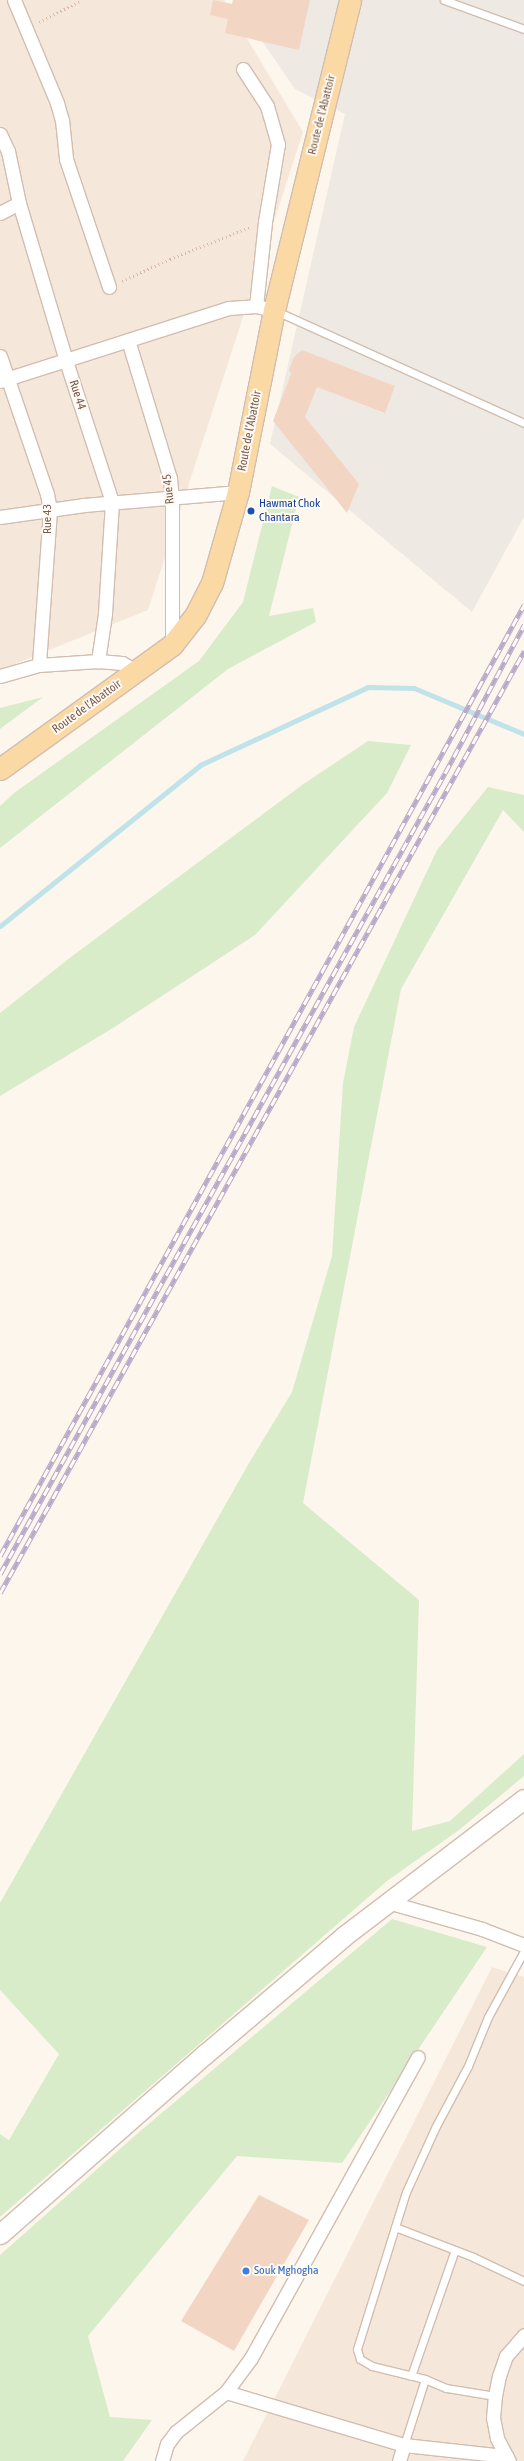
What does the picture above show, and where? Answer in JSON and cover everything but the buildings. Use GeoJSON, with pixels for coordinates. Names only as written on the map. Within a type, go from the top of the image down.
{"type":"FeatureCollection","features":[{"type":"Feature","properties":{"kind":"main road","name":"Route de l’Abattoir"},"geometry":{"type":"LineString","coordinates":[[0,769],[172,645],[195,616],[212,583],[238,492],[265,308],[350,0]]}},
{"type":"Feature","properties":{"kind":"main road"},"geometry":{"type":"LineString","coordinates":[[0,2234],[211,2049],[344,1936],[391,1903],[524,1799]]}},
{"type":"Feature","properties":{"kind":"street"},"geometry":{"type":"LineString","coordinates":[[14,0],[57,102],[62,120],[66,159],[109,287]]}},
{"type":"Feature","properties":{"kind":"street"},"geometry":{"type":"LineString","coordinates":[[4,380],[229,308],[265,308],[265,222],[278,144],[267,106],[243,68]]}},
{"type":"Feature","properties":{"kind":"street","name":"Rue 44"},"geometry":{"type":"LineString","coordinates":[[0,134],[8,151],[19,203],[66,361],[112,502],[105,614],[98,662]]}},
{"type":"Feature","properties":{"kind":"street"},"geometry":{"type":"LineString","coordinates":[[0,213],[19,203]]}},
{"type":"Feature","properties":{"kind":"street","name":"Rue 45"},"geometry":{"type":"LineString","coordinates":[[128,340],[170,478],[172,499],[172,645]]}},
{"type":"Feature","properties":{"kind":"street","name":"Rue 43"},"geometry":{"type":"LineString","coordinates":[[0,356],[4,380],[47,494],[50,510],[39,666]]}},
{"type":"Feature","properties":{"kind":"street"},"geometry":{"type":"LineString","coordinates":[[0,517],[112,502],[172,499],[238,492]]}},
{"type":"Feature","properties":{"kind":"street"},"geometry":{"type":"LineString","coordinates":[[0,676],[39,666],[98,662],[122,664],[136,671]]}},
{"type":"Feature","properties":{"kind":"street"},"geometry":{"type":"LineString","coordinates":[[391,1903],[482,1929],[524,1945]]}},
{"type":"Feature","properties":{"kind":"street"},"geometry":{"type":"LineString","coordinates":[[162,2461],[167,2444],[176,2432],[226,2392],[255,2351],[418,2057]]}},
{"type":"Feature","properties":{"kind":"street"},"geometry":{"type":"LineString","coordinates":[[507,2459],[497,2438],[493,2418],[495,2396],[499,2376],[506,2356],[524,2334]]}},
{"type":"Feature","properties":{"kind":"street"},"geometry":{"type":"LineString","coordinates":[[226,2392],[404,2445],[507,2459]]}},
{"type":"Feature","properties":{"kind":"street"},"geometry":{"type":"LineString","coordinates":[[399,2461],[404,2445]]}},
{"type":"Feature","properties":{"kind":"lane"},"geometry":{"type":"LineString","coordinates":[[444,0],[524,29]]}},
{"type":"Feature","properties":{"kind":"lane"},"geometry":{"type":"LineString","coordinates":[[265,308],[524,424]]}},
{"type":"Feature","properties":{"kind":"lane"},"geometry":{"type":"LineString","coordinates":[[495,2396],[446,2388],[425,2379],[372,2366],[364,2363],[357,2354],[358,2342],[406,2192],[433,2133],[468,2066],[488,2017],[524,1951]]}},
{"type":"Feature","properties":{"kind":"lane"},"geometry":{"type":"LineString","coordinates":[[395,2226],[524,2280]]}},
{"type":"Feature","properties":{"kind":"lane"},"geometry":{"type":"LineString","coordinates":[[412,2376],[455,2250]]}},
{"type":"Feature","properties":{"kind":"lane"},"geometry":{"type":"LineString","coordinates":[[404,2445],[425,2379]]}},
{"type":"Feature","properties":{"kind":"path"},"geometry":{"type":"LineString","coordinates":[[26,28],[80,1]]}},
{"type":"Feature","properties":{"kind":"path"},"geometry":{"type":"LineString","coordinates":[[109,287],[170,259],[265,222]]}},
{"type":"Feature","properties":{"kind":"shaded area"},"geometry":{"type":"Polygon","coordinates":[[[0,0],[224,0],[303,132],[148,610],[0,670],[0,0]]]}},
{"type":"Feature","properties":{"kind":"shaded area"},"geometry":{"type":"Polygon","coordinates":[[[234,0],[524,0],[524,517],[472,612],[270,444],[345,114],[295,89],[234,0]]]}},
{"type":"Feature","properties":{"kind":"shaded area"},"geometry":{"type":"Polygon","coordinates":[[[492,1967],[524,1977],[524,2461],[243,2461],[492,1967]]]}},
{"type":"Feature","properties":{"kind":"green space"},"geometry":{"type":"Polygon","coordinates":[[[272,486],[299,497],[269,616],[313,608],[316,622],[228,669],[0,848],[0,806],[14,793],[199,661],[243,602],[272,486]]]}},
{"type":"Feature","properties":{"kind":"green space"},"geometry":{"type":"Polygon","coordinates":[[[43,697],[0,729],[0,708],[43,697]]]}},
{"type":"Feature","properties":{"kind":"green space"},"geometry":{"type":"Polygon","coordinates":[[[368,741],[411,745],[387,793],[255,935],[113,1028],[0,1096],[0,1013],[71,957],[302,785],[368,741]]]}},
{"type":"Feature","properties":{"kind":"green space"},"geometry":{"type":"Polygon","coordinates":[[[488,787],[524,795],[524,832],[503,810],[401,989],[303,1503],[419,1600],[412,1831],[450,1821],[524,1754],[524,1776],[459,1830],[387,1881],[0,2217],[0,2134],[9,2140],[59,2054],[0,1990],[0,1903],[249,1463],[292,1392],[332,1256],[343,1083],[354,1027],[437,850],[488,787]]]}},
{"type":"Feature","properties":{"kind":"green space"},"geometry":{"type":"Polygon","coordinates":[[[392,1919],[487,1947],[342,2163],[237,2156],[88,2336],[110,2417],[152,2420],[123,2461],[0,2461],[0,2255],[138,2133],[392,1919]]]}},
{"type":"Feature","properties":{"kind":"waterway"},"geometry":{"type":"LineString","coordinates":[[0,926],[200,765],[368,687],[414,688],[524,734]]}},
{"type":"Feature","properties":{"kind":"railway"},"geometry":{"type":"LineString","coordinates":[[0,1556],[524,605]]}},
{"type":"Feature","properties":{"kind":"railway"},"geometry":{"type":"LineString","coordinates":[[0,1574],[445,773],[524,625]]}},
{"type":"Feature","properties":{"kind":"railway"},"geometry":{"type":"LineString","coordinates":[[0,1593],[524,651]]}},
{"type":"Feature","properties":{"kind":"place","name":"Hawmat Chok Chantara"},"geometry":{"type":"Point","coordinates":[251,511]}},
{"type":"Feature","properties":{"kind":"place","name":"Souk Mghogha"},"geometry":{"type":"Point","coordinates":[246,2271]}}]}
